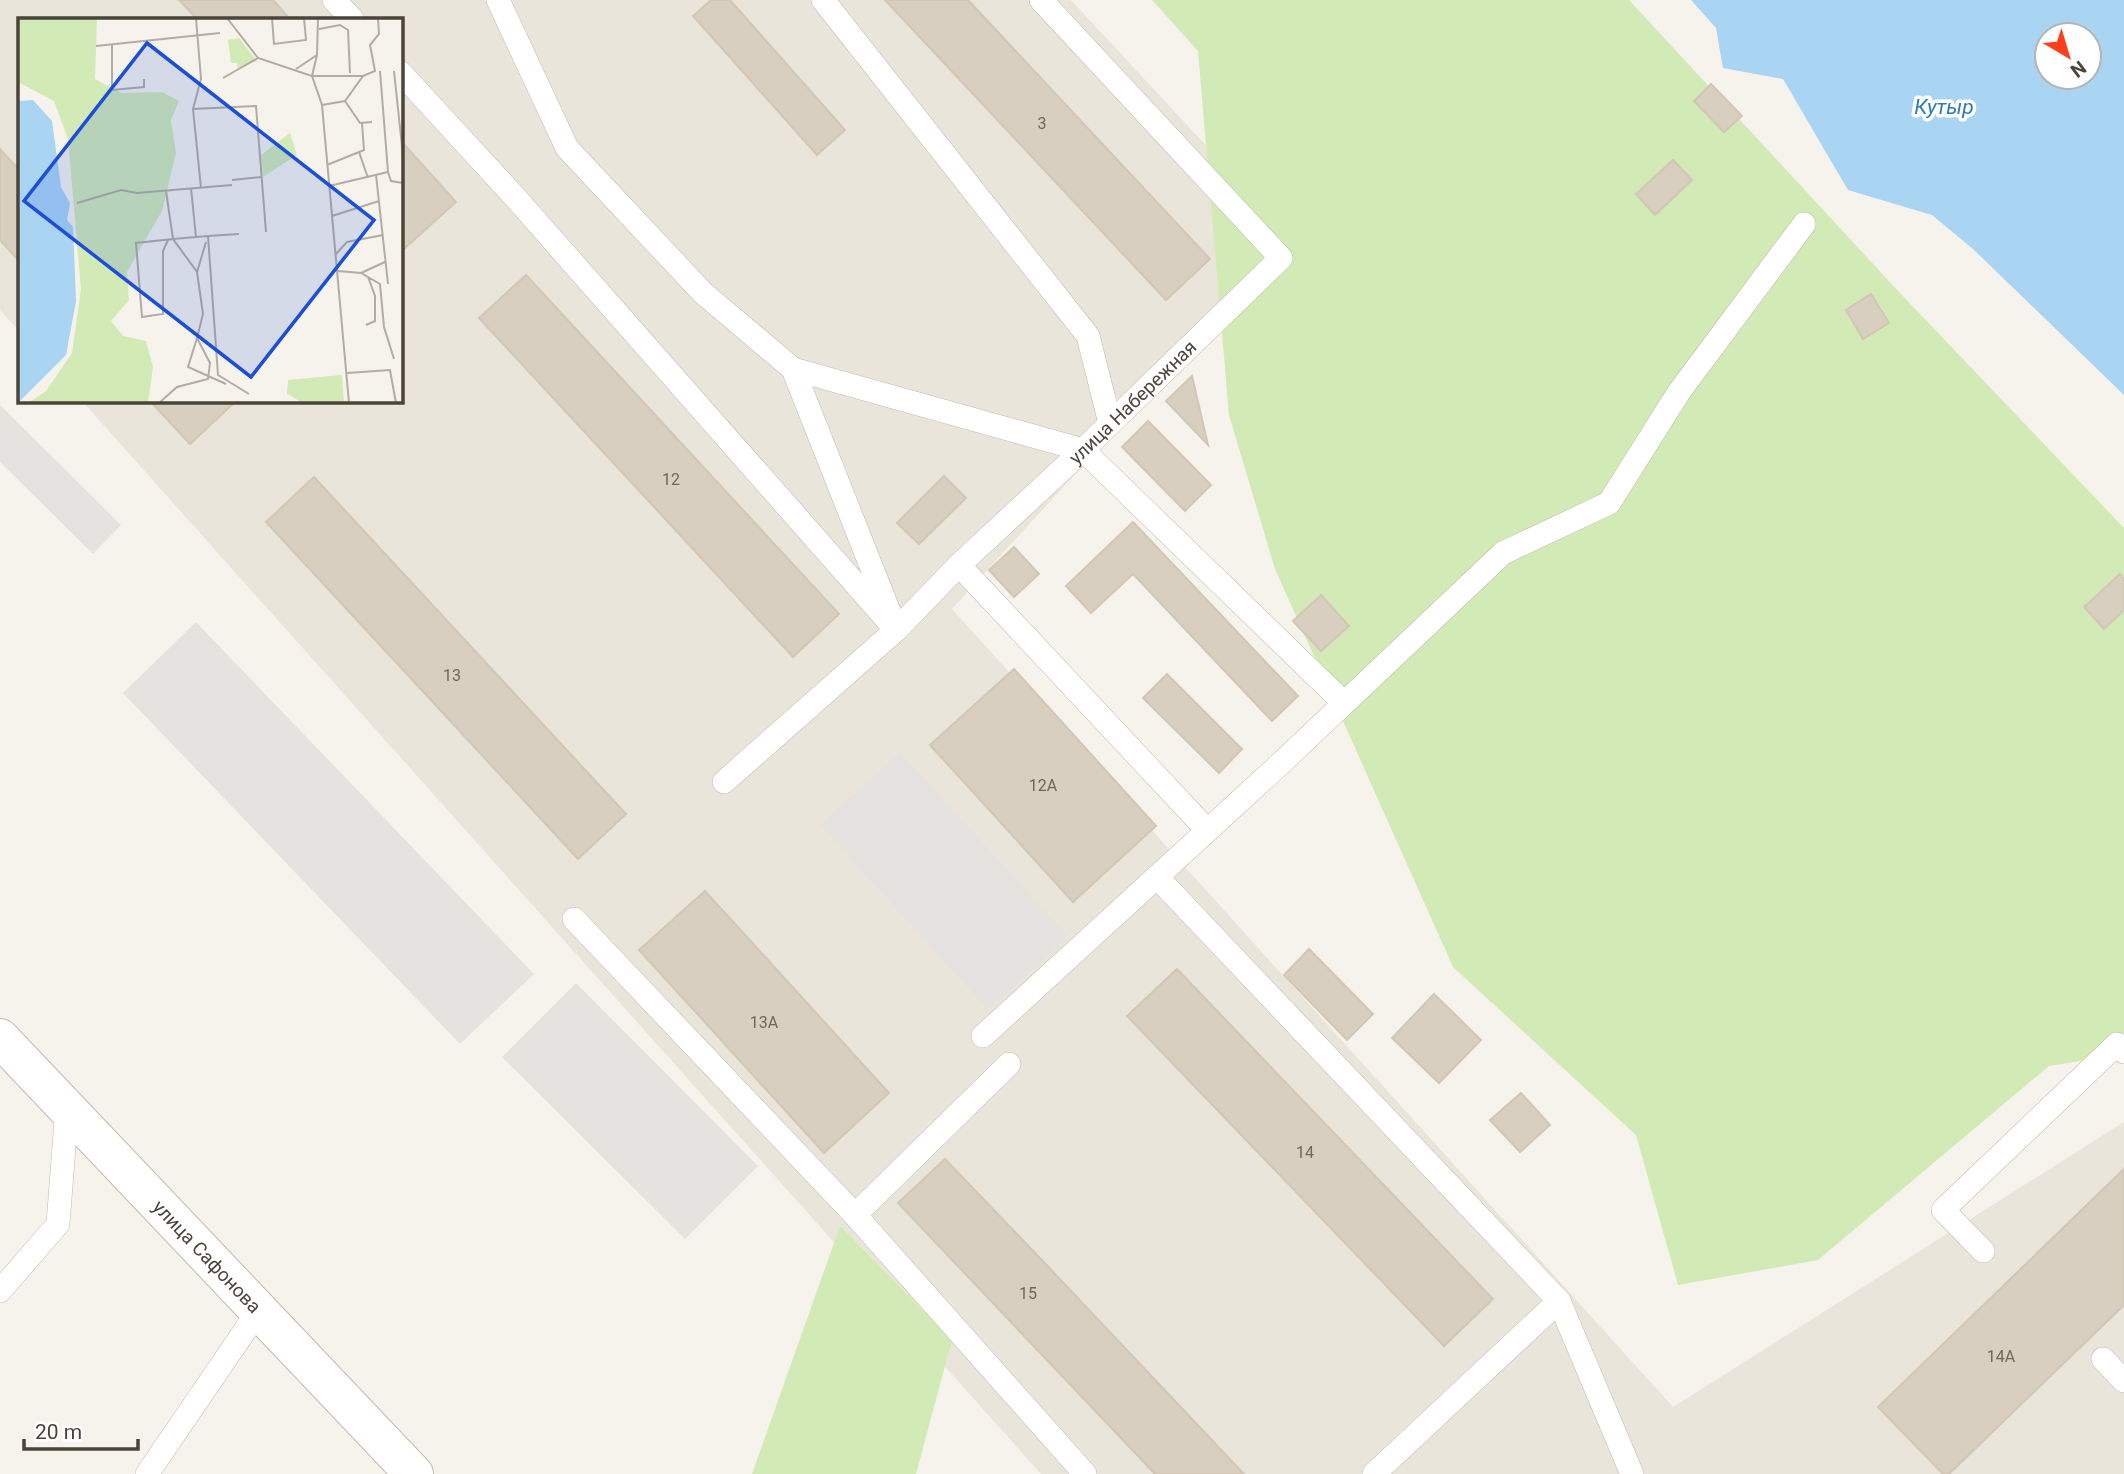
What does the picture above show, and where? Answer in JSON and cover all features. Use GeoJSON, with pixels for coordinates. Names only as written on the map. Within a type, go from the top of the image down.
{"type":"FeatureCollection","features":[{"type":"Feature","properties":{"kind":"street","name":"улица Сафонова"},"geometry":{"type":"LineString","coordinates":[[0,1038],[413,1474]]}},
{"type":"Feature","properties":{"kind":"lane"},"geometry":{"type":"LineString","coordinates":[[334,0],[351,18]]}},
{"type":"Feature","properties":{"kind":"lane"},"geometry":{"type":"LineString","coordinates":[[498,0],[568,148],[703,293],[793,369],[1083,450],[1344,703]]}},
{"type":"Feature","properties":{"kind":"lane"},"geometry":{"type":"LineString","coordinates":[[823,0],[1088,336],[1110,423]]}},
{"type":"Feature","properties":{"kind":"lane","name":"улица Набережная"},"geometry":{"type":"LineString","coordinates":[[724,782],[897,629],[959,565],[1083,450],[1280,258],[1041,0]]}},
{"type":"Feature","properties":{"kind":"lane"},"geometry":{"type":"LineString","coordinates":[[402,74],[514,196],[897,629]]}},
{"type":"Feature","properties":{"kind":"lane"},"geometry":{"type":"LineString","coordinates":[[983,1036],[1503,553],[1609,503],[1679,392],[1804,224]]}},
{"type":"Feature","properties":{"kind":"lane"},"geometry":{"type":"LineString","coordinates":[[793,369],[897,629]]}},
{"type":"Feature","properties":{"kind":"lane"},"geometry":{"type":"LineString","coordinates":[[959,565],[1207,830]]}},
{"type":"Feature","properties":{"kind":"lane"},"geometry":{"type":"LineString","coordinates":[[1157,877],[1559,1301],[1632,1474]]}},
{"type":"Feature","properties":{"kind":"lane"},"geometry":{"type":"LineString","coordinates":[[574,919],[855,1215],[1085,1474]]}},
{"type":"Feature","properties":{"kind":"lane"},"geometry":{"type":"LineString","coordinates":[[1983,1251],[1943,1210],[2117,1044],[2124,1052]]}},
{"type":"Feature","properties":{"kind":"lane"},"geometry":{"type":"LineString","coordinates":[[855,1215],[1009,1064]]}},
{"type":"Feature","properties":{"kind":"lane"},"geometry":{"type":"LineString","coordinates":[[0,1291],[58,1224],[67,1108]]}},
{"type":"Feature","properties":{"kind":"lane"},"geometry":{"type":"LineString","coordinates":[[1374,1474],[1559,1301]]}},
{"type":"Feature","properties":{"kind":"lane"},"geometry":{"type":"LineString","coordinates":[[148,1474],[259,1310]]}},
{"type":"Feature","properties":{"kind":"lane"},"geometry":{"type":"LineString","coordinates":[[2103,1359],[2124,1381]]}},
{"type":"Feature","properties":{"kind":"shaded area"},"geometry":{"type":"Polygon","coordinates":[[[0,0],[1071,0],[1291,237],[952,609],[1673,1407],[2124,1122],[2124,1474],[1041,1474],[83,402],[402,402],[402,18],[18,18],[18,330],[0,310],[0,0]]]}},
{"type":"Feature","properties":{"kind":"shaded area"},"geometry":{"type":"Polygon","coordinates":[[[0,405],[121,525],[93,554],[0,462],[0,405]]]}},
{"type":"Feature","properties":{"kind":"shaded area"},"geometry":{"type":"Polygon","coordinates":[[[196,622],[534,974],[460,1044],[123,693],[196,622]]]}},
{"type":"Feature","properties":{"kind":"shaded area"},"geometry":{"type":"Polygon","coordinates":[[[900,752],[1069,937],[988,1010],[820,825],[900,752]]]}},
{"type":"Feature","properties":{"kind":"shaded area"},"geometry":{"type":"Polygon","coordinates":[[[576,983],[758,1166],[685,1239],[502,1057],[576,983]]]}},
{"type":"Feature","properties":{"kind":"green space"},"geometry":{"type":"Polygon","coordinates":[[[1152,0],[1629,0],[1900,293],[2124,528],[2124,1054],[2049,1066],[1818,1260],[1678,1285],[1636,1135],[1453,967],[1275,569],[1229,415],[1198,51],[1152,0]]]}},
{"type":"Feature","properties":{"kind":"green space"},"geometry":{"type":"Polygon","coordinates":[[[840,1226],[952,1340],[916,1474],[752,1474],[840,1226]]]}},
{"type":"Feature","properties":{"kind":"water","name":"Кутыр"},"geometry":{"type":"Polygon","coordinates":[[[1691,0],[2124,0],[2124,395],[1973,249],[1932,215],[1848,190],[1783,79],[1723,68],[1716,28],[1691,0]]]}},
{"type":"Feature","properties":{"kind":"building"},"geometry":{"type":"Polygon","coordinates":[[[179,0],[273,0],[289,18],[196,18],[179,0]]]}},
{"type":"Feature","properties":{"kind":"building"},"geometry":{"type":"Polygon","coordinates":[[[711,0],[730,0],[845,130],[817,155],[693,16],[711,0]]]}},
{"type":"Feature","properties":{"kind":"building"},"geometry":{"type":"Polygon","coordinates":[[[885,0],[968,0],[1210,259],[1166,300],[885,0]]]}},
{"type":"Feature","properties":{"kind":"building"},"geometry":{"type":"Polygon","coordinates":[[[1711,84],[1742,116],[1724,132],[1694,101],[1711,84]]]}},
{"type":"Feature","properties":{"kind":"building"},"geometry":{"type":"Polygon","coordinates":[[[402,142],[456,202],[405,248],[402,244],[402,142]]]}},
{"type":"Feature","properties":{"kind":"building"},"geometry":{"type":"Polygon","coordinates":[[[0,149],[18,169],[18,260],[0,240],[0,149]]]}},
{"type":"Feature","properties":{"kind":"building"},"geometry":{"type":"Polygon","coordinates":[[[1673,160],[1692,180],[1655,215],[1636,194],[1673,160]]]}},
{"type":"Feature","properties":{"kind":"building"},"geometry":{"type":"Polygon","coordinates":[[[526,275],[839,614],[793,657],[479,318],[526,275]]]}},
{"type":"Feature","properties":{"kind":"building"},"geometry":{"type":"Polygon","coordinates":[[[1871,294],[1889,323],[1863,339],[1846,310],[1871,294]]]}},
{"type":"Feature","properties":{"kind":"building"},"geometry":{"type":"Polygon","coordinates":[[[1192,376],[1208,445],[1166,401],[1192,376]]]}},
{"type":"Feature","properties":{"kind":"building"},"geometry":{"type":"Polygon","coordinates":[[[151,402],[235,402],[190,444],[151,402]]]}},
{"type":"Feature","properties":{"kind":"building"},"geometry":{"type":"Polygon","coordinates":[[[1148,421],[1211,485],[1185,511],[1122,447],[1148,421]]]}},
{"type":"Feature","properties":{"kind":"building"},"geometry":{"type":"Polygon","coordinates":[[[944,476],[966,498],[919,544],[897,523],[944,476]]]}},
{"type":"Feature","properties":{"kind":"building"},"geometry":{"type":"Polygon","coordinates":[[[314,477],[626,814],[578,859],[266,522],[314,477]]]}},
{"type":"Feature","properties":{"kind":"building"},"geometry":{"type":"Polygon","coordinates":[[[1133,522],[1298,696],[1272,721],[1133,574],[1091,613],[1066,586],[1133,522]]]}},
{"type":"Feature","properties":{"kind":"building"},"geometry":{"type":"Polygon","coordinates":[[[1014,547],[1039,574],[1014,597],[989,570],[1014,547]]]}},
{"type":"Feature","properties":{"kind":"building"},"geometry":{"type":"Polygon","coordinates":[[[2120,574],[2124,579],[2124,610],[2104,629],[2084,607],[2120,574]]]}},
{"type":"Feature","properties":{"kind":"building"},"geometry":{"type":"Polygon","coordinates":[[[1321,595],[1349,626],[1321,651],[1293,621],[1321,595]]]}},
{"type":"Feature","properties":{"kind":"building"},"geometry":{"type":"Polygon","coordinates":[[[1014,669],[1156,826],[1073,902],[930,745],[1014,669]]]}},
{"type":"Feature","properties":{"kind":"building"},"geometry":{"type":"Polygon","coordinates":[[[1167,674],[1242,749],[1219,773],[1143,698],[1167,674]]]}},
{"type":"Feature","properties":{"kind":"building"},"geometry":{"type":"Polygon","coordinates":[[[705,891],[889,1093],[824,1153],[639,950],[705,891]]]}},
{"type":"Feature","properties":{"kind":"building"},"geometry":{"type":"Polygon","coordinates":[[[1309,949],[1373,1014],[1347,1040],[1284,975],[1309,949]]]}},
{"type":"Feature","properties":{"kind":"building"},"geometry":{"type":"Polygon","coordinates":[[[1177,969],[1493,1299],[1444,1346],[1127,1016],[1177,969]]]}},
{"type":"Feature","properties":{"kind":"building"},"geometry":{"type":"Polygon","coordinates":[[[1434,994],[1481,1040],[1439,1083],[1392,1038],[1434,994]]]}},
{"type":"Feature","properties":{"kind":"building"},"geometry":{"type":"Polygon","coordinates":[[[1521,1093],[1550,1125],[1520,1152],[1490,1120],[1521,1093]]]}},
{"type":"Feature","properties":{"kind":"building"},"geometry":{"type":"Polygon","coordinates":[[[945,1159],[1244,1474],[1155,1474],[898,1203],[945,1159]]]}},
{"type":"Feature","properties":{"kind":"building"},"geometry":{"type":"Polygon","coordinates":[[[2124,1169],[2124,1305],[1949,1474],[1943,1474],[1878,1407],[2124,1169]]]}}]}
